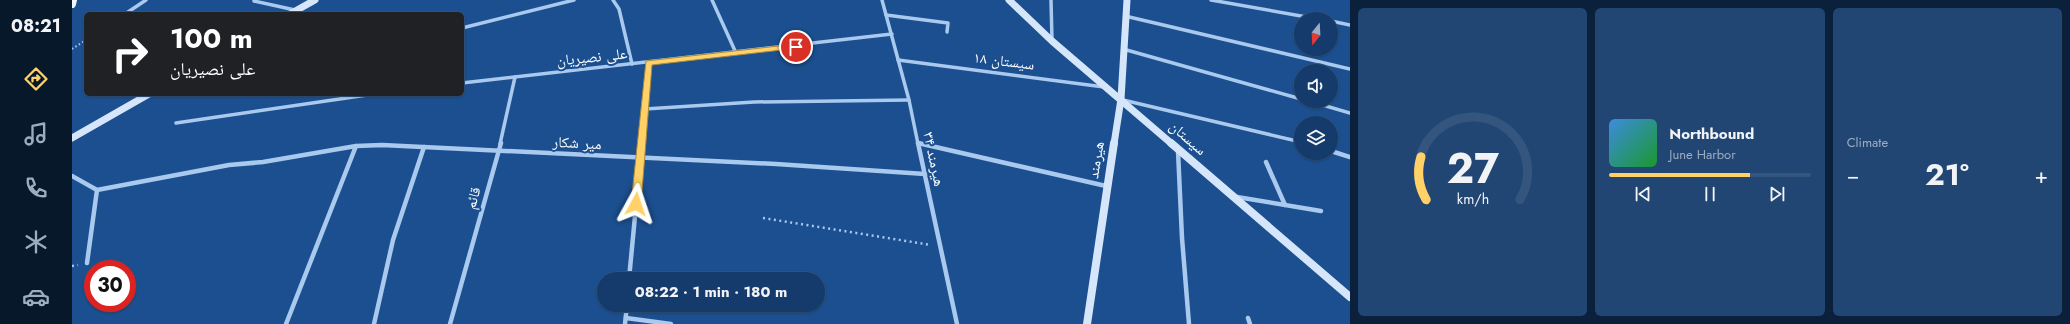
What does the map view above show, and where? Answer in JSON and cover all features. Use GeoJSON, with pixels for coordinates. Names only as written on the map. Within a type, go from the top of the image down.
{"type":"FeatureCollection","features":[{"type":"Feature","properties":{"kind":"street"},"geometry":{"type":"LineString","coordinates":[[128,12],[146,0]]}},
{"type":"Feature","properties":{"kind":"street"},"geometry":{"type":"LineString","coordinates":[[254,1],[293,12],[315,0]]}},
{"type":"Feature","properties":{"kind":"street"},"geometry":{"type":"LineString","coordinates":[[464,28],[574,0]]}},
{"type":"Feature","properties":{"kind":"street"},"geometry":{"type":"LineString","coordinates":[[613,0],[618,9],[632,64]]}},
{"type":"Feature","properties":{"kind":"street"},"geometry":{"type":"LineString","coordinates":[[712,0],[736,53]]}},
{"type":"Feature","properties":{"kind":"street","name":"هیرمند ۳۴"},"geometry":{"type":"LineString","coordinates":[[882,0],[892,34],[918,143],[957,324]]}},
{"type":"Feature","properties":{"kind":"street","name":"سیستان"},"geometry":{"type":"LineString","coordinates":[[1009,0],[1106,87],[1350,296]]}},
{"type":"Feature","properties":{"kind":"street"},"geometry":{"type":"LineString","coordinates":[[1051,0],[1052,40]]}},
{"type":"Feature","properties":{"kind":"street","name":"هیرمند"},"geometry":{"type":"LineString","coordinates":[[1087,324],[1106,186],[1120,99],[1127,0]]}},
{"type":"Feature","properties":{"kind":"street"},"geometry":{"type":"LineString","coordinates":[[1212,0],[1294,15]]}},
{"type":"Feature","properties":{"kind":"street"},"geometry":{"type":"LineString","coordinates":[[886,15],[948,23],[947,32]]}},
{"type":"Feature","properties":{"kind":"street"},"geometry":{"type":"LineString","coordinates":[[1125,16],[1247,46],[1350,69]]}},
{"type":"Feature","properties":{"kind":"street"},"geometry":{"type":"LineString","coordinates":[[1338,22],[1350,25]]}},
{"type":"Feature","properties":{"kind":"street","name":"علی نصیریان"},"geometry":{"type":"LineString","coordinates":[[464,84],[892,34]]}},
{"type":"Feature","properties":{"kind":"street"},"geometry":{"type":"LineString","coordinates":[[1123,49],[1294,97]]}},
{"type":"Feature","properties":{"kind":"street","name":"سیستان ۱۸"},"geometry":{"type":"LineString","coordinates":[[898,60],[1106,87]]}},
{"type":"Feature","properties":{"kind":"street"},"geometry":{"type":"LineString","coordinates":[[630,272],[649,63]]}},
{"type":"Feature","properties":{"kind":"street","name":"قائم"},"geometry":{"type":"LineString","coordinates":[[450,324],[499,150],[515,77]]}},
{"type":"Feature","properties":{"kind":"street"},"geometry":{"type":"LineString","coordinates":[[72,138],[146,96]]}},
{"type":"Feature","properties":{"kind":"street"},"geometry":{"type":"LineString","coordinates":[[176,123],[360,96]]}},
{"type":"Feature","properties":{"kind":"street"},"geometry":{"type":"LineString","coordinates":[[1120,99],[1294,140]]}},
{"type":"Feature","properties":{"kind":"street"},"geometry":{"type":"LineString","coordinates":[[644,108],[754,102],[908,100]]}},
{"type":"Feature","properties":{"kind":"street"},"geometry":{"type":"LineString","coordinates":[[1332,108],[1350,113]]}},
{"type":"Feature","properties":{"kind":"street"},"geometry":{"type":"LineString","coordinates":[[918,143],[1106,186]]}},
{"type":"Feature","properties":{"kind":"street"},"geometry":{"type":"LineString","coordinates":[[286,324],[356,146]]}},
{"type":"Feature","properties":{"kind":"street","name":"میر شکار"},"geometry":{"type":"LineString","coordinates":[[97,190],[229,165],[262,162],[356,146],[499,150],[776,164],[925,174]]}},
{"type":"Feature","properties":{"kind":"street"},"geometry":{"type":"LineString","coordinates":[[374,324],[393,240],[424,147]]}},
{"type":"Feature","properties":{"kind":"street"},"geometry":{"type":"LineString","coordinates":[[1178,148],[1182,238],[1189,324]]}},
{"type":"Feature","properties":{"kind":"street"},"geometry":{"type":"LineString","coordinates":[[1338,153],[1350,156]]}},
{"type":"Feature","properties":{"kind":"street"},"geometry":{"type":"LineString","coordinates":[[1266,162],[1285,205]]}},
{"type":"Feature","properties":{"kind":"street"},"geometry":{"type":"LineString","coordinates":[[72,176],[97,190],[87,260]]}},
{"type":"Feature","properties":{"kind":"street"},"geometry":{"type":"LineString","coordinates":[[1234,196],[1321,211]]}},
{"type":"Feature","properties":{"kind":"street"},"geometry":{"type":"LineString","coordinates":[[625,324],[626,312]]}},
{"type":"Feature","properties":{"kind":"street"},"geometry":{"type":"LineString","coordinates":[[626,318],[671,324]]}},
{"type":"Feature","properties":{"kind":"street"},"geometry":{"type":"LineString","coordinates":[[1248,318],[1250,324]]}},
{"type":"Feature","properties":{"kind":"path"},"geometry":{"type":"LineString","coordinates":[[72,49],[84,41]]}},
{"type":"Feature","properties":{"kind":"path"},"geometry":{"type":"LineString","coordinates":[[763,218],[940,246]]}},
{"type":"Feature","properties":{"kind":"route"},"geometry":{"type":"LineString","coordinates":[[636,204],[649,63],[796,47]]}}]}
